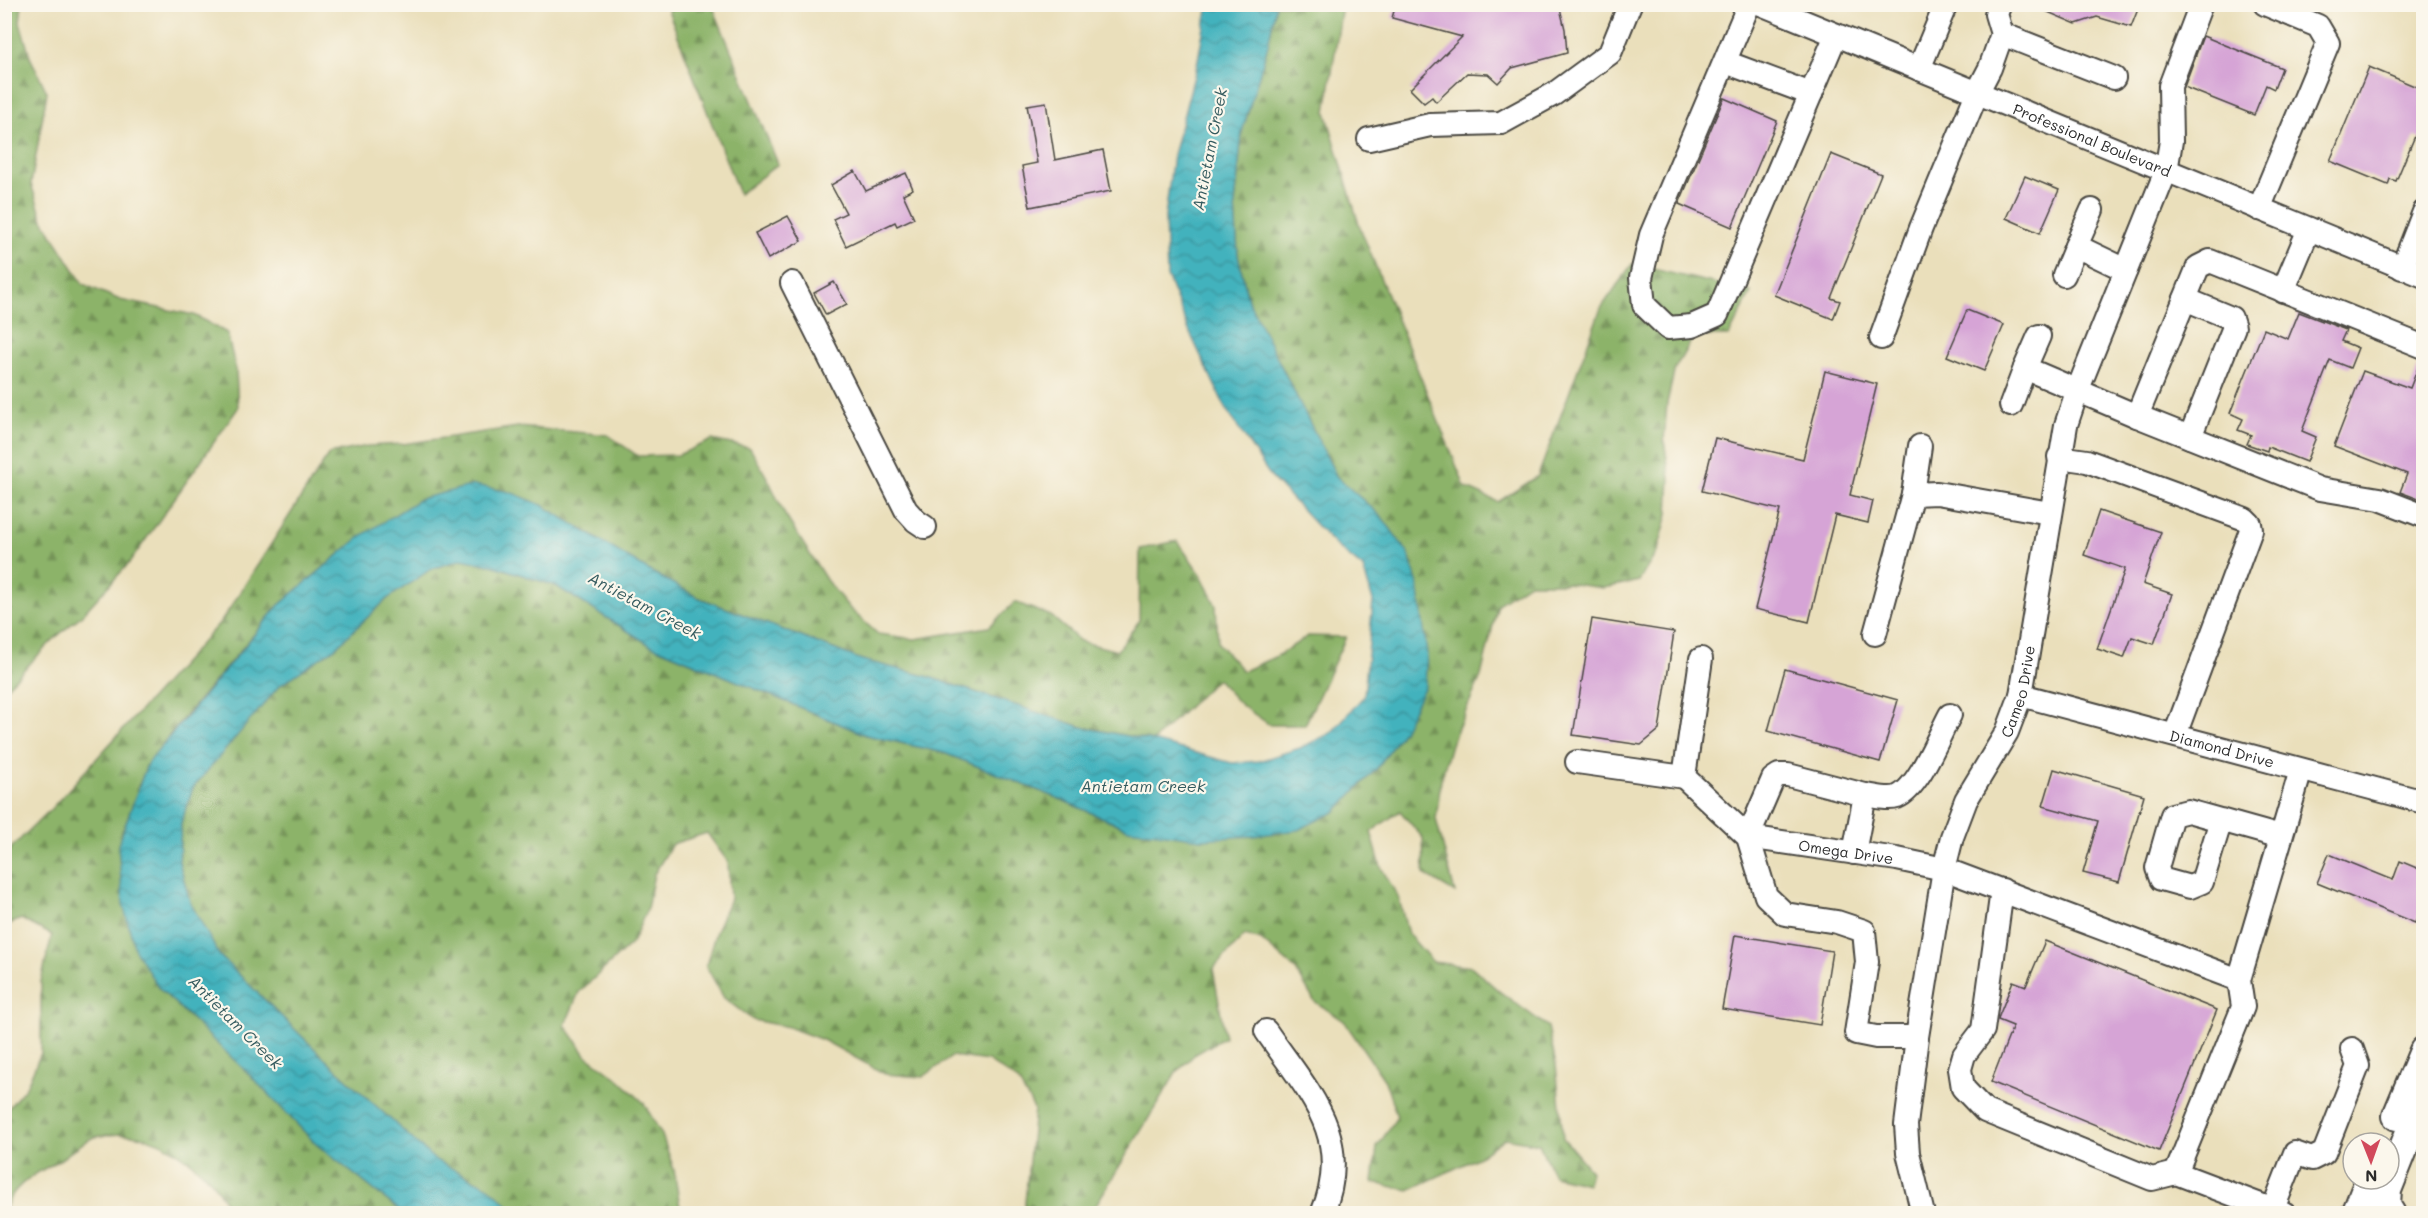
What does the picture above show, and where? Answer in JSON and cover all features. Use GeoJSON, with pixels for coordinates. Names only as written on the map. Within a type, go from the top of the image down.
{"type":"FeatureCollection","features":[{"type":"Feature","properties":{"kind":"main road"},"geometry":{"type":"LineString","coordinates":[[2390,1131],[2424,1052]]}},
{"type":"Feature","properties":{"kind":"main road"},"geometry":{"type":"LineString","coordinates":[[2391,1214],[2386,1206],[2387,1190],[2424,1096]]}},
{"type":"Feature","properties":{"kind":"main road"},"geometry":{"type":"LineString","coordinates":[[2397,1214],[2424,1151]]}},
{"type":"Feature","properties":{"kind":"main road"},"geometry":{"type":"LineString","coordinates":[[2356,1214],[2365,1191]]}},
{"type":"Feature","properties":{"kind":"street"},"geometry":{"type":"LineString","coordinates":[[1369,139],[1430,125],[1500,123],[1554,94],[1610,53],[1630,4]]}},
{"type":"Feature","properties":{"kind":"street"},"geometry":{"type":"LineString","coordinates":[[1749,4],[1651,235],[1641,278],[1644,305],[1668,328],[1692,326],[1717,315],[1836,35]]}},
{"type":"Feature","properties":{"kind":"street"},"geometry":{"type":"LineString","coordinates":[[1881,338],[1921,228],[1977,93],[1990,69],[2001,34],[1996,14],[2000,4]]}},
{"type":"Feature","properties":{"kind":"street","name":"Cameo Drive"},"geometry":{"type":"LineString","coordinates":[[1923,1214],[1908,1153],[1906,1125],[1917,1037],[1944,869],[1952,837],[1966,800],[2007,732],[2021,695],[2066,425],[2078,389],[2166,171],[2171,141],[2170,86],[2201,4]]}},
{"type":"Feature","properties":{"kind":"street"},"geometry":{"type":"LineString","coordinates":[[2259,209],[2328,43],[2318,26],[2265,4]]}},
{"type":"Feature","properties":{"kind":"street","name":"Professional Boulevard"},"geometry":{"type":"LineString","coordinates":[[1773,7],[1836,35],[2424,276]]}},
{"type":"Feature","properties":{"kind":"street"},"geometry":{"type":"LineString","coordinates":[[1919,69],[1938,7]]}},
{"type":"Feature","properties":{"kind":"street"},"geometry":{"type":"LineString","coordinates":[[2001,34],[2114,78]]}},
{"type":"Feature","properties":{"kind":"street"},"geometry":{"type":"LineString","coordinates":[[1736,66],[1811,94]]}},
{"type":"Feature","properties":{"kind":"street"},"geometry":{"type":"LineString","coordinates":[[2064,275],[2092,210]]}},
{"type":"Feature","properties":{"kind":"street"},"geometry":{"type":"LineString","coordinates":[[2402,268],[2424,212]]}},
{"type":"Feature","properties":{"kind":"street"},"geometry":{"type":"LineString","coordinates":[[2283,291],[2309,229]]}},
{"type":"Feature","properties":{"kind":"street"},"geometry":{"type":"LineString","coordinates":[[2076,246],[2126,270]]}},
{"type":"Feature","properties":{"kind":"street"},"geometry":{"type":"LineString","coordinates":[[2138,416],[2198,267],[2210,261],[2424,347]]}},
{"type":"Feature","properties":{"kind":"street"},"geometry":{"type":"LineString","coordinates":[[792,283],[906,510],[916,521],[926,527]]}},
{"type":"Feature","properties":{"kind":"street"},"geometry":{"type":"LineString","coordinates":[[2185,299],[2231,318],[2234,327],[2190,437]]}},
{"type":"Feature","properties":{"kind":"street"},"geometry":{"type":"LineString","coordinates":[[2011,405],[2039,336]]}},
{"type":"Feature","properties":{"kind":"street"},"geometry":{"type":"LineString","coordinates":[[2025,368],[2320,489],[2380,499],[2424,516]]}},
{"type":"Feature","properties":{"kind":"street"},"geometry":{"type":"LineString","coordinates":[[1875,634],[1913,494],[1920,446]]}},
{"type":"Feature","properties":{"kind":"street"},"geometry":{"type":"LineString","coordinates":[[2059,457],[2087,461],[2245,519],[2250,524],[2251,530],[2175,735]]}},
{"type":"Feature","properties":{"kind":"street"},"geometry":{"type":"LineString","coordinates":[[1913,494],[1937,493],[2050,513]]}},
{"type":"Feature","properties":{"kind":"street"},"geometry":{"type":"LineString","coordinates":[[1684,777],[1701,659]]}},
{"type":"Feature","properties":{"kind":"street","name":"Diamond Drive"},"geometry":{"type":"LineString","coordinates":[[2021,695],[2424,802]]}},
{"type":"Feature","properties":{"kind":"street"},"geometry":{"type":"LineString","coordinates":[[1748,837],[1773,779],[1779,775],[1788,775],[1865,795],[1896,797],[1907,791],[1916,780],[1950,715]]}},
{"type":"Feature","properties":{"kind":"street"},"geometry":{"type":"LineString","coordinates":[[1577,762],[1684,777],[1748,837],[1766,896],[1785,914],[1837,922],[1864,931],[1867,962],[1856,1033],[1876,1037],[1917,1037]]}},
{"type":"Feature","properties":{"kind":"street"},"geometry":{"type":"LineString","coordinates":[[2176,1173],[2243,1006],[2239,980],[2301,770]]}},
{"type":"Feature","properties":{"kind":"street"},"geometry":{"type":"LineString","coordinates":[[1854,853],[1865,795]]}},
{"type":"Feature","properties":{"kind":"street"},"geometry":{"type":"LineString","coordinates":[[2221,820],[2281,837]]}},
{"type":"Feature","properties":{"kind":"street","name":"Omega Drive"},"geometry":{"type":"LineString","coordinates":[[1748,837],[1897,859],[1944,869],[2239,980]]}},
{"type":"Feature","properties":{"kind":"street"},"geometry":{"type":"LineString","coordinates":[[2002,890],[1983,1030],[1964,1055],[1960,1069],[1963,1088],[1985,1111],[2152,1179],[2176,1173],[2279,1211],[2295,1153],[2312,1159],[2324,1153],[2358,1066],[2352,1049]]}},
{"type":"Feature","properties":{"kind":"street"},"geometry":{"type":"LineString","coordinates":[[1266,1031],[1319,1109],[1329,1130],[1334,1174],[1331,1193],[1322,1214]]}},
{"type":"Feature","properties":{"kind":"green space"},"geometry":{"type":"Polygon","coordinates":[[[22,4],[20,22],[30,57],[47,92],[31,184],[43,220],[83,284],[120,300],[194,315],[227,333],[236,370],[238,408],[130,562],[82,615],[54,639],[5,689],[4,5],[22,4]]]}},
{"type":"Feature","properties":{"kind":"green space"},"geometry":{"type":"Polygon","coordinates":[[[666,5],[712,5],[778,164],[739,194],[666,5]]]}},
{"type":"Feature","properties":{"kind":"green space"},"geometry":{"type":"Polygon","coordinates":[[[1276,5],[1342,5],[1326,112],[1359,225],[1465,487],[1498,502],[1538,476],[1601,308],[1632,264],[1751,292],[1729,336],[1694,336],[1675,368],[1667,403],[1664,440],[1670,478],[1668,514],[1658,550],[1639,581],[1603,588],[1566,583],[1529,583],[1498,604],[1481,676],[1451,744],[1441,780],[1436,819],[1455,893],[1424,874],[1423,838],[1400,811],[1371,832],[1381,867],[1399,899],[1408,934],[1433,962],[1472,967],[1499,991],[1548,1027],[1556,1065],[1563,1138],[1591,1171],[1588,1184],[1554,1176],[1539,1144],[1505,1138],[1475,1159],[1409,1190],[1373,1183],[1377,1147],[1397,1117],[1385,1081],[1344,1021],[1314,1001],[1296,970],[1261,940],[1245,935],[1213,969],[1225,1037],[1194,1055],[1176,1073],[1091,1213],[1024,1213],[1034,1109],[1018,1081],[988,1061],[953,1056],[923,1077],[885,1074],[823,1040],[788,1027],[753,1020],[724,998],[706,966],[716,931],[730,899],[728,862],[707,833],[672,844],[654,874],[647,909],[632,943],[579,992],[565,1025],[586,1055],[616,1077],[643,1102],[662,1135],[674,1170],[681,1213],[517,1213],[489,1187],[435,1160],[328,1062],[219,955],[190,902],[179,862],[181,823],[192,788],[226,746],[279,686],[335,648],[387,599],[431,569],[462,559],[495,566],[556,586],[650,645],[866,735],[944,753],[1128,829],[1335,812],[1378,767],[1403,731],[1382,517],[1337,477],[1248,300],[1238,255],[1235,205],[1242,132],[1268,45],[1276,5]]]}},
{"type":"Feature","properties":{"kind":"green space"},"geometry":{"type":"Polygon","coordinates":[[[518,427],[608,435],[638,456],[678,455],[712,440],[750,448],[785,515],[827,581],[851,610],[878,634],[915,639],[989,627],[1015,602],[1051,616],[1080,641],[1117,651],[1139,621],[1140,549],[1177,541],[1200,573],[1216,606],[1218,643],[1243,671],[1277,656],[1308,636],[1346,637],[1305,725],[1270,725],[1241,705],[1217,679],[1153,741],[1082,727],[926,676],[862,660],[697,597],[542,505],[361,536],[278,606],[174,729],[147,764],[118,846],[158,987],[248,1073],[316,1144],[403,1213],[368,1213],[365,1211],[341,1214],[231,1213],[212,1182],[174,1150],[145,1137],[112,1134],[90,1139],[29,1178],[11,1197],[5,1213],[5,1112],[26,1087],[41,1053],[41,981],[52,935],[21,919],[5,926],[5,854],[50,810],[223,619],[329,454],[367,446],[403,444],[518,427]]]}},
{"type":"Feature","properties":{"kind":"water","name":"Antietam Creek"},"geometry":{"type":"Polygon","coordinates":[[[1208,5],[1276,5],[1268,45],[1242,132],[1235,205],[1238,255],[1248,300],[1337,477],[1382,517],[1408,553],[1418,584],[1427,653],[1425,686],[1403,731],[1378,767],[1335,812],[1298,830],[1254,836],[1201,839],[1128,829],[944,753],[866,735],[650,645],[556,586],[495,566],[462,559],[431,569],[387,599],[335,648],[279,686],[193,788],[181,823],[179,862],[190,902],[219,955],[328,1062],[435,1160],[489,1187],[517,1213],[403,1213],[316,1144],[248,1073],[158,987],[135,950],[123,904],[118,845],[147,764],[278,606],[361,536],[420,499],[474,485],[510,492],[542,505],[697,597],[862,660],[926,676],[1082,727],[1153,741],[1232,763],[1259,761],[1300,748],[1331,733],[1364,696],[1373,601],[1363,568],[1334,544],[1271,477],[1226,409],[1190,333],[1167,276],[1165,217],[1173,155],[1197,65],[1208,5]]]}},
{"type":"Feature","properties":{"kind":"building"},"geometry":{"type":"Polygon","coordinates":[[[1396,4],[1559,4],[1565,29],[1567,53],[1512,68],[1498,83],[1488,74],[1467,73],[1436,102],[1432,97],[1424,103],[1410,89],[1462,37],[1392,18],[1396,4]]]}},
{"type":"Feature","properties":{"kind":"building"},"geometry":{"type":"Polygon","coordinates":[[[2029,4],[2140,4],[2131,27],[2097,17],[2076,24],[2029,4]]]}},
{"type":"Feature","properties":{"kind":"building"},"geometry":{"type":"Polygon","coordinates":[[[2203,36],[2282,68],[2274,89],[2266,85],[2254,115],[2184,87],[2203,36]]]}},
{"type":"Feature","properties":{"kind":"building"},"geometry":{"type":"Polygon","coordinates":[[[2369,67],[2424,90],[2424,139],[2415,136],[2396,181],[2390,179],[2388,185],[2330,161],[2369,67]]]}},
{"type":"Feature","properties":{"kind":"building"},"geometry":{"type":"Polygon","coordinates":[[[1724,98],[1777,121],[1732,227],[1679,204],[1724,98]]]}},
{"type":"Feature","properties":{"kind":"building"},"geometry":{"type":"Polygon","coordinates":[[[1046,102],[1055,160],[1103,150],[1111,191],[1030,207],[1022,166],[1037,163],[1027,105],[1046,102]]]}},
{"type":"Feature","properties":{"kind":"building"},"geometry":{"type":"Polygon","coordinates":[[[1831,154],[1881,174],[1831,298],[1840,301],[1833,319],[1774,295],[1831,154]]]}},
{"type":"Feature","properties":{"kind":"building"},"geometry":{"type":"Polygon","coordinates":[[[855,171],[866,191],[906,173],[913,189],[903,194],[914,218],[897,226],[895,222],[846,246],[833,219],[846,213],[831,185],[855,171]]]}},
{"type":"Feature","properties":{"kind":"building"},"geometry":{"type":"Polygon","coordinates":[[[2025,176],[2059,190],[2040,233],[2006,218],[2025,176]]]}},
{"type":"Feature","properties":{"kind":"building"},"geometry":{"type":"Polygon","coordinates":[[[788,216],[802,241],[768,259],[755,233],[788,216]]]}},
{"type":"Feature","properties":{"kind":"building"},"geometry":{"type":"Polygon","coordinates":[[[834,282],[847,304],[826,315],[814,293],[834,282]]]}},
{"type":"Feature","properties":{"kind":"building"},"geometry":{"type":"Polygon","coordinates":[[[1967,310],[2004,325],[1984,371],[1947,356],[1967,310]]]}},
{"type":"Feature","properties":{"kind":"building"},"geometry":{"type":"Polygon","coordinates":[[[2299,312],[2346,330],[2341,341],[2358,348],[2350,368],[2330,360],[2302,431],[2316,437],[2306,462],[2268,447],[2267,451],[2247,444],[2251,435],[2238,430],[2243,419],[2230,413],[2264,329],[2288,339],[2299,312]]]}},
{"type":"Feature","properties":{"kind":"building"},"geometry":{"type":"Polygon","coordinates":[[[2421,360],[2424,360],[2424,501],[2400,492],[2407,474],[2334,446],[2363,371],[2410,388],[2421,360]]]}},
{"type":"Feature","properties":{"kind":"building"},"geometry":{"type":"Polygon","coordinates":[[[1825,371],[1877,384],[1850,495],[1873,501],[1868,523],[1835,515],[1809,622],[1755,609],[1780,510],[1702,491],[1715,438],[1803,459],[1825,371]]]}},
{"type":"Feature","properties":{"kind":"building"},"geometry":{"type":"Polygon","coordinates":[[[2099,511],[2161,532],[2143,584],[2172,594],[2154,644],[2132,637],[2124,658],[2097,649],[2125,569],[2084,555],[2099,511]]]}},
{"type":"Feature","properties":{"kind":"building"},"geometry":{"type":"Polygon","coordinates":[[[1592,619],[1674,632],[1659,730],[1641,745],[1573,735],[1592,619]]]}},
{"type":"Feature","properties":{"kind":"building"},"geometry":{"type":"Polygon","coordinates":[[[1785,669],[1898,700],[1880,762],[1768,731],[1785,669]]]}},
{"type":"Feature","properties":{"kind":"building"},"geometry":{"type":"Polygon","coordinates":[[[2054,769],[2144,795],[2119,882],[2083,873],[2098,821],[2043,806],[2054,769]]]}},
{"type":"Feature","properties":{"kind":"building"},"geometry":{"type":"Polygon","coordinates":[[[2329,854],[2393,880],[2400,861],[2424,871],[2424,904],[2415,923],[2317,883],[2329,854]]]}},
{"type":"Feature","properties":{"kind":"building"},"geometry":{"type":"Polygon","coordinates":[[[1735,935],[1832,951],[1820,1025],[1722,1009],[1735,935]]]}},
{"type":"Feature","properties":{"kind":"building"},"geometry":{"type":"Polygon","coordinates":[[[2045,941],[2217,1010],[2159,1151],[1991,1082],[2013,1026],[1998,1020],[1999,1016],[2013,981],[2026,986],[2045,941]]]}}]}
